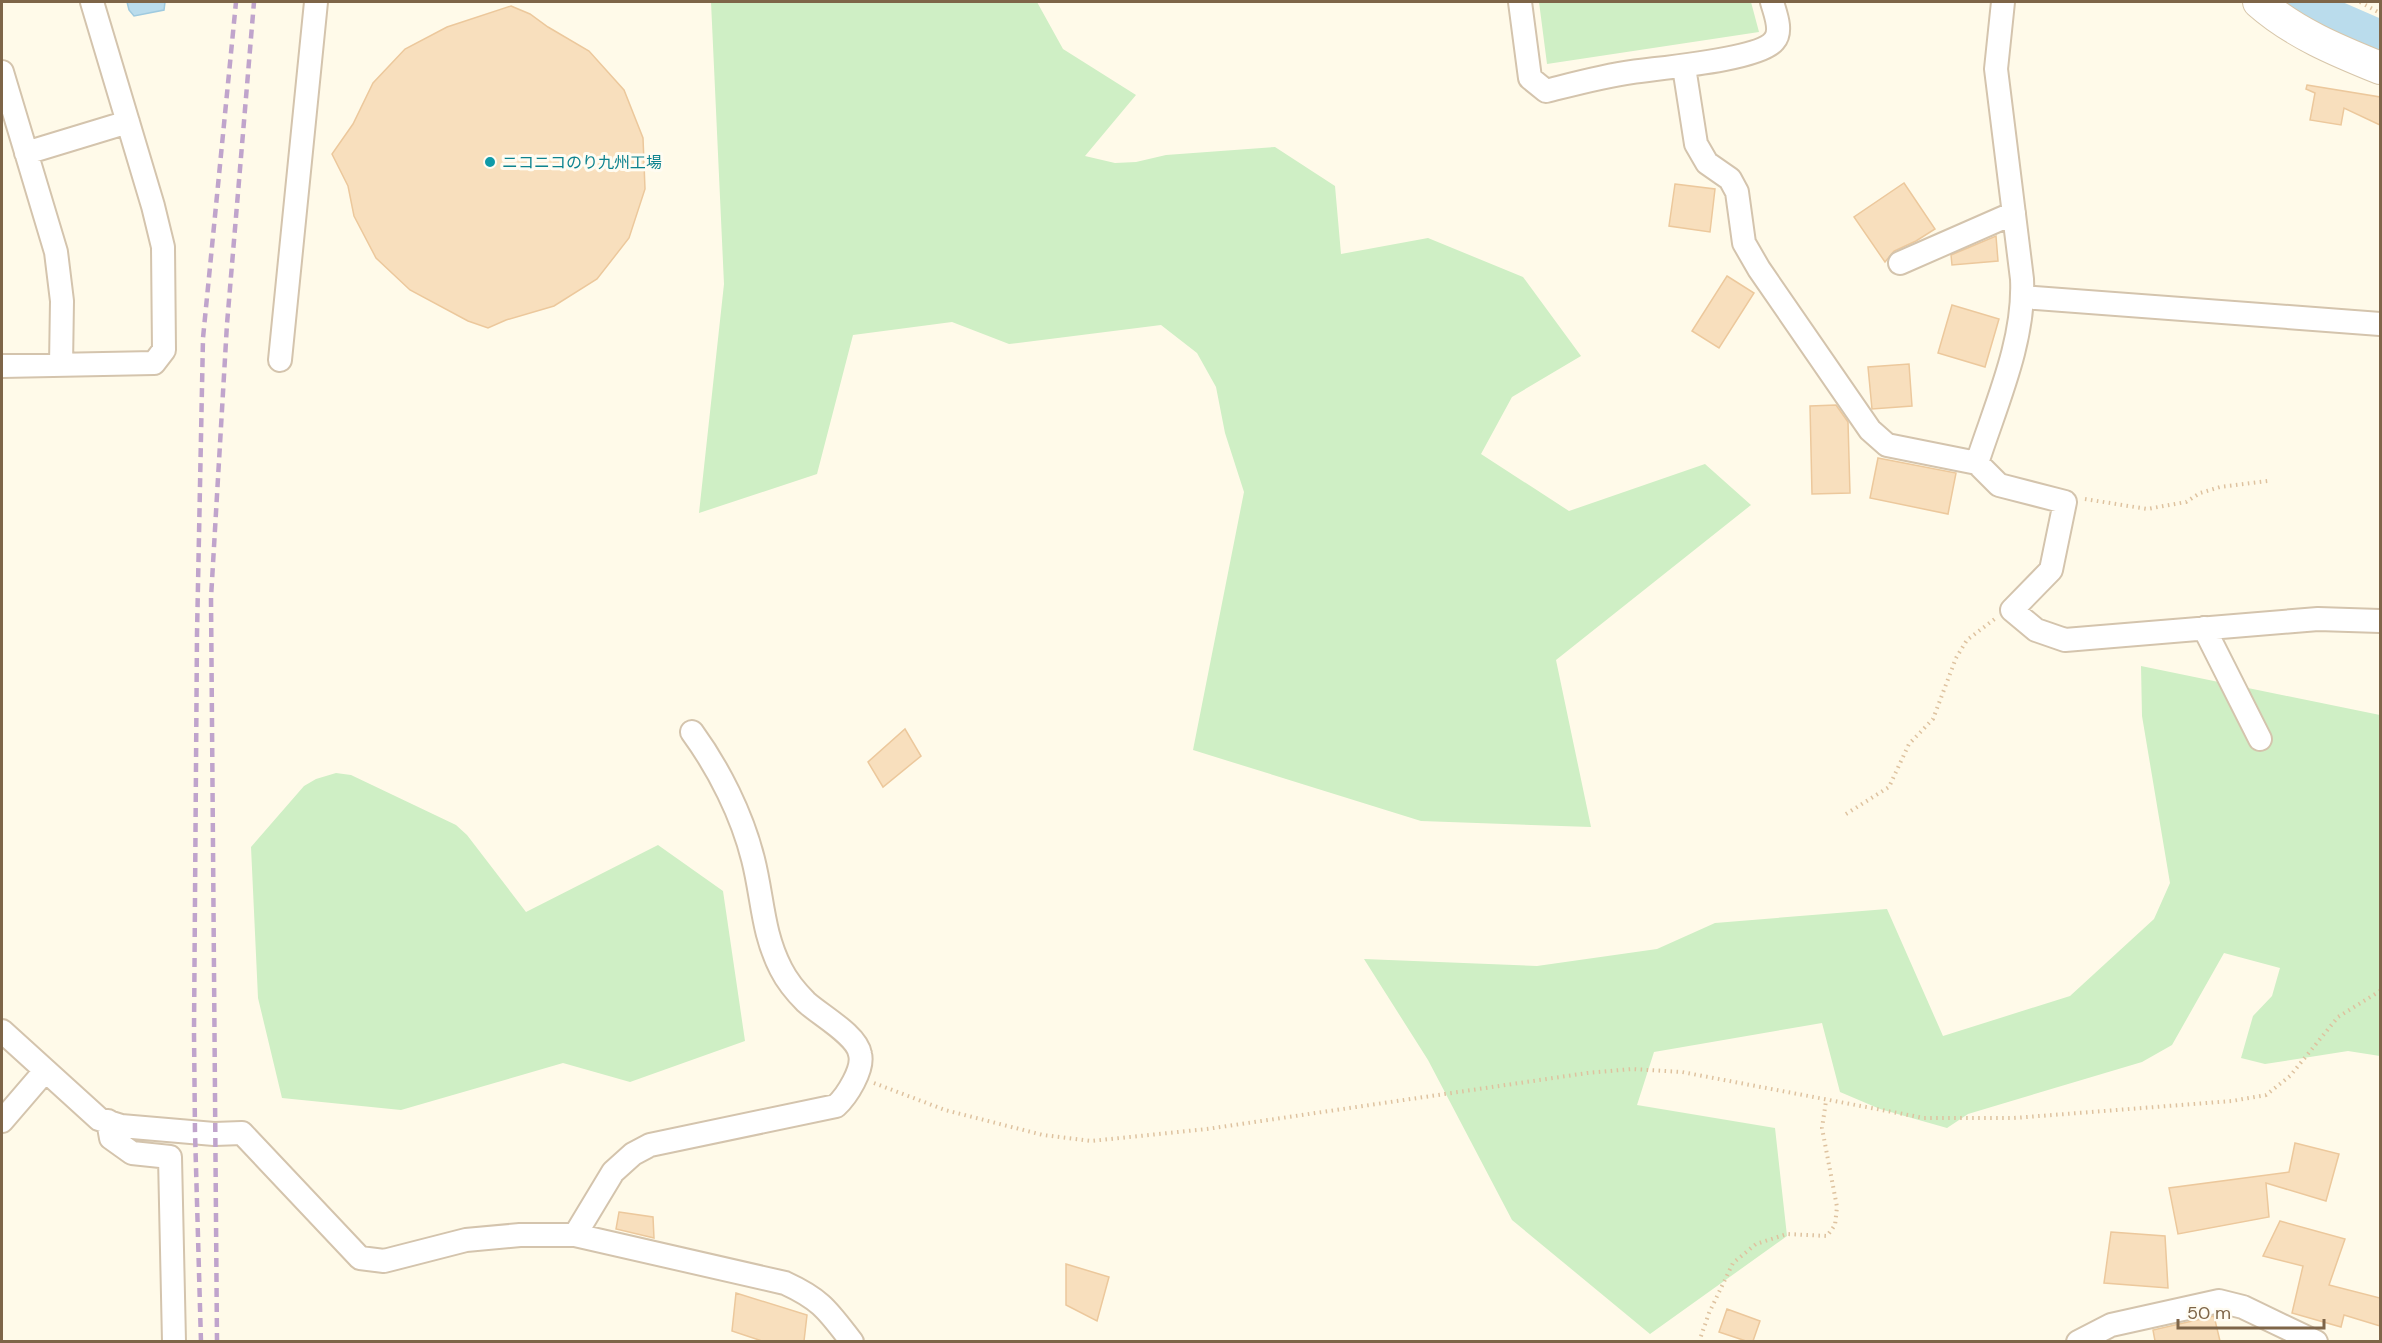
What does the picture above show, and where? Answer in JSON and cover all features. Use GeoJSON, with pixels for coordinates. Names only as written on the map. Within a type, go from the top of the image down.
{"type":"FeatureCollection","features":[{"type":"Feature","properties":{"kind":"street"},"geometry":{"type":"LineString","coordinates":[[2,366],[154,363],[164,350],[163,247],[153,206],[92,2]]}},
{"type":"Feature","properties":{"kind":"street"},"geometry":{"type":"LineString","coordinates":[[280,360],[316,2]]}},
{"type":"Feature","properties":{"kind":"street"},"geometry":{"type":"LineString","coordinates":[[1520,2],[1530,78],[1546,91],[1630,72],[1684,67],[1761,50],[1774,41],[1778,29],[1772,2]]}},
{"type":"Feature","properties":{"kind":"street"},"geometry":{"type":"LineString","coordinates":[[1977,463],[2019,330],[2023,297],[1996,69],[2002,2]]}},
{"type":"Feature","properties":{"kind":"street"},"geometry":{"type":"LineString","coordinates":[[2259,2],[2299,30],[2380,68]]}},
{"type":"Feature","properties":{"kind":"street"},"geometry":{"type":"LineString","coordinates":[[1684,67],[1696,144],[1707,164],[1730,179],[1737,192],[1744,243],[1759,269],[1870,430],[1887,445],[1977,463],[1999,485],[2065,502],[2051,570],[2012,610],[2036,630],[2065,640],[2318,619],[2380,621]]}},
{"type":"Feature","properties":{"kind":"street"},"geometry":{"type":"LineString","coordinates":[[2,74],[56,252],[62,301],[61,365]]}},
{"type":"Feature","properties":{"kind":"street"},"geometry":{"type":"LineString","coordinates":[[27,153],[128,122]]}},
{"type":"Feature","properties":{"kind":"street"},"geometry":{"type":"LineString","coordinates":[[1900,263],[2014,213]]}},
{"type":"Feature","properties":{"kind":"street"},"geometry":{"type":"LineString","coordinates":[[2023,297],[2380,324]]}},
{"type":"Feature","properties":{"kind":"street"},"geometry":{"type":"LineString","coordinates":[[2204,628],[2260,739]]}},
{"type":"Feature","properties":{"kind":"street"},"geometry":{"type":"LineString","coordinates":[[575,1235],[614,1172],[633,1154],[650,1145],[679,1137],[836,1106],[846,1098],[856,1077],[861,1057],[857,1044],[804,1001],[786,980],[766,934],[752,857],[731,799],[692,732]]}},
{"type":"Feature","properties":{"kind":"street"},"geometry":{"type":"LineString","coordinates":[[2,1031],[99,1119],[122,1126],[214,1134],[242,1133],[360,1258],[384,1261],[466,1239],[520,1235],[575,1235],[785,1284],[809,1295],[826,1308],[852,1341]]}},
{"type":"Feature","properties":{"kind":"street"},"geometry":{"type":"LineString","coordinates":[[2,1121],[45,1071]]}},
{"type":"Feature","properties":{"kind":"street"},"geometry":{"type":"LineString","coordinates":[[108,1121],[111,1138],[132,1153],[170,1157],[174,1341]]}},
{"type":"Feature","properties":{"kind":"street"},"geometry":{"type":"LineString","coordinates":[[2078,1341],[2111,1325],[2219,1301],[2242,1306],[2316,1341]]}},
{"type":"Feature","properties":{"kind":"path"},"geometry":{"type":"LineString","coordinates":[[2360,2],[2380,13]]}},
{"type":"Feature","properties":{"kind":"path"},"geometry":{"type":"LineString","coordinates":[[2065,502],[2081,499],[2147,509],[2186,502],[2200,493],[2220,487],[2268,481]]}},
{"type":"Feature","properties":{"kind":"path"},"geometry":{"type":"LineString","coordinates":[[1846,814],[1889,787],[1909,744],[1933,719],[1956,658],[1967,640],[1990,621],[2012,610]]}},
{"type":"Feature","properties":{"kind":"path"},"geometry":{"type":"LineString","coordinates":[[894,1091],[956,1113],[1043,1135],[1090,1141],[1207,1129],[1587,1072],[1632,1069],[1682,1072],[1924,1118],[2014,1118],[2232,1101],[2266,1095],[2290,1076],[2338,1017],[2380,991]]}},
{"type":"Feature","properties":{"kind":"path"},"geometry":{"type":"LineString","coordinates":[[1699,1341],[1709,1313],[1733,1263],[1756,1244],[1787,1234],[1827,1236],[1835,1225],[1837,1207],[1822,1128],[1826,1101]]}},
{"type":"Feature","properties":{"kind":"green space"},"geometry":{"type":"Polygon","coordinates":[[[711,2],[1037,2],[1063,49],[1136,95],[1085,156],[1115,163],[1136,162],[1166,155],[1275,147],[1335,186],[1341,254],[1428,238],[1523,277],[1581,356],[1512,397],[1481,454],[1569,511],[1705,464],[1751,505],[1556,660],[1591,827],[1421,821],[1193,750],[1244,492],[1225,433],[1216,387],[1197,353],[1161,325],[1009,344],[952,322],[853,335],[817,474],[699,513],[724,284],[711,2]]]}},
{"type":"Feature","properties":{"kind":"green space"},"geometry":{"type":"Polygon","coordinates":[[[1539,2],[1751,2],[1759,32],[1547,64],[1539,2]]]}},
{"type":"Feature","properties":{"kind":"green space"},"geometry":{"type":"Polygon","coordinates":[[[2141,666],[2380,715],[2380,1056],[2348,1051],[2265,1064],[2241,1058],[2253,1016],[2272,996],[2280,968],[2224,953],[2172,1045],[2142,1062],[1968,1114],[1947,1128],[1880,1109],[1840,1092],[1822,1023],[1654,1052],[1637,1105],[1775,1128],[1787,1236],[1650,1334],[1512,1220],[1428,1060],[1364,959],[1537,966],[1657,949],[1715,923],[1887,909],[1943,1036],[2070,996],[2154,919],[2170,883],[2142,716],[2141,666]]]}},
{"type":"Feature","properties":{"kind":"green space"},"geometry":{"type":"Polygon","coordinates":[[[336,773],[351,775],[456,825],[467,835],[526,912],[658,845],[723,891],[745,1041],[630,1082],[563,1063],[401,1110],[282,1098],[258,998],[251,847],[304,786],[316,779],[336,773]]]}},
{"type":"Feature","properties":{"kind":"water"},"geometry":{"type":"Polygon","coordinates":[[[127,2],[165,2],[164,10],[134,16],[127,2]]]}},
{"type":"Feature","properties":{"kind":"building","name":"ニコニコのり九州工場"},"geometry":{"type":"Polygon","coordinates":[[[511,6],[530,14],[589,51],[624,90],[643,138],[645,189],[629,238],[597,279],[554,306],[506,320],[488,328],[468,321],[410,290],[376,258],[354,216],[348,186],[332,154],[353,124],[373,83],[405,49],[447,27],[511,6]]]}},
{"type":"Feature","properties":{"kind":"building"},"geometry":{"type":"Polygon","coordinates":[[[2307,85],[2380,97],[2380,125],[2344,108],[2341,125],[2310,120],[2315,93],[2306,89],[2307,85]]]}},
{"type":"Feature","properties":{"kind":"building"},"geometry":{"type":"Polygon","coordinates":[[[1904,183],[1935,229],[1894,251],[1885,262],[1854,217],[1904,183]]]}},
{"type":"Feature","properties":{"kind":"building"},"geometry":{"type":"Polygon","coordinates":[[[1675,184],[1715,189],[1710,232],[1669,226],[1675,184]]]}},
{"type":"Feature","properties":{"kind":"building"},"geometry":{"type":"Polygon","coordinates":[[[1996,236],[1998,261],[1952,265],[1951,255],[1996,236]]]}},
{"type":"Feature","properties":{"kind":"building"},"geometry":{"type":"Polygon","coordinates":[[[1727,276],[1754,293],[1719,348],[1692,331],[1727,276]]]}},
{"type":"Feature","properties":{"kind":"building"},"geometry":{"type":"Polygon","coordinates":[[[1952,305],[1999,319],[1985,367],[1938,353],[1952,305]]]}},
{"type":"Feature","properties":{"kind":"building"},"geometry":{"type":"Polygon","coordinates":[[[1909,364],[1912,406],[1872,409],[1868,367],[1909,364]]]}},
{"type":"Feature","properties":{"kind":"building"},"geometry":{"type":"Polygon","coordinates":[[[1836,405],[1848,422],[1850,493],[1812,494],[1810,406],[1836,405]]]}},
{"type":"Feature","properties":{"kind":"building"},"geometry":{"type":"Polygon","coordinates":[[[1878,458],[1956,473],[1948,514],[1870,498],[1878,458]]]}},
{"type":"Feature","properties":{"kind":"building"},"geometry":{"type":"Polygon","coordinates":[[[905,729],[921,756],[883,787],[868,762],[905,729]]]}},
{"type":"Feature","properties":{"kind":"building"},"geometry":{"type":"Polygon","coordinates":[[[2295,1143],[2339,1154],[2326,1201],[2266,1183],[2269,1217],[2178,1234],[2169,1188],[2289,1172],[2295,1143]]]}},
{"type":"Feature","properties":{"kind":"building"},"geometry":{"type":"Polygon","coordinates":[[[619,1212],[653,1217],[654,1238],[616,1229],[619,1212]]]}},
{"type":"Feature","properties":{"kind":"building"},"geometry":{"type":"Polygon","coordinates":[[[2280,1221],[2345,1239],[2329,1285],[2380,1298],[2380,1326],[2344,1315],[2341,1327],[2292,1313],[2303,1266],[2263,1256],[2280,1221]]]}},
{"type":"Feature","properties":{"kind":"building"},"geometry":{"type":"Polygon","coordinates":[[[2111,1232],[2165,1236],[2168,1288],[2104,1283],[2111,1232]]]}},
{"type":"Feature","properties":{"kind":"building"},"geometry":{"type":"Polygon","coordinates":[[[1066,1264],[1109,1277],[1097,1321],[1066,1305],[1066,1264]]]}},
{"type":"Feature","properties":{"kind":"building"},"geometry":{"type":"Polygon","coordinates":[[[736,1293],[807,1315],[804,1341],[762,1341],[732,1331],[736,1293]]]}},
{"type":"Feature","properties":{"kind":"building"},"geometry":{"type":"Polygon","coordinates":[[[1727,1309],[1760,1321],[1753,1341],[1719,1332],[1727,1309]]]}},
{"type":"Feature","properties":{"kind":"building"},"geometry":{"type":"Polygon","coordinates":[[[2214,1316],[2220,1341],[2155,1341],[2153,1330],[2214,1316]]]}},
{"type":"Feature","properties":{"kind":"waterway"},"geometry":{"type":"LineString","coordinates":[[2300,2],[2380,37]]}},
{"type":"Feature","properties":{"kind":"railway"},"geometry":{"type":"LineString","coordinates":[[201,1342],[194,1032],[197,634],[203,338],[236,2]]}},
{"type":"Feature","properties":{"kind":"railway"},"geometry":{"type":"LineString","coordinates":[[217,1342],[211,598],[227,324],[254,2]]}},
{"type":"Feature","properties":{"kind":"place","name":"ニコニコのり九州工場"},"geometry":{"type":"Point","coordinates":[490,162]}}]}
